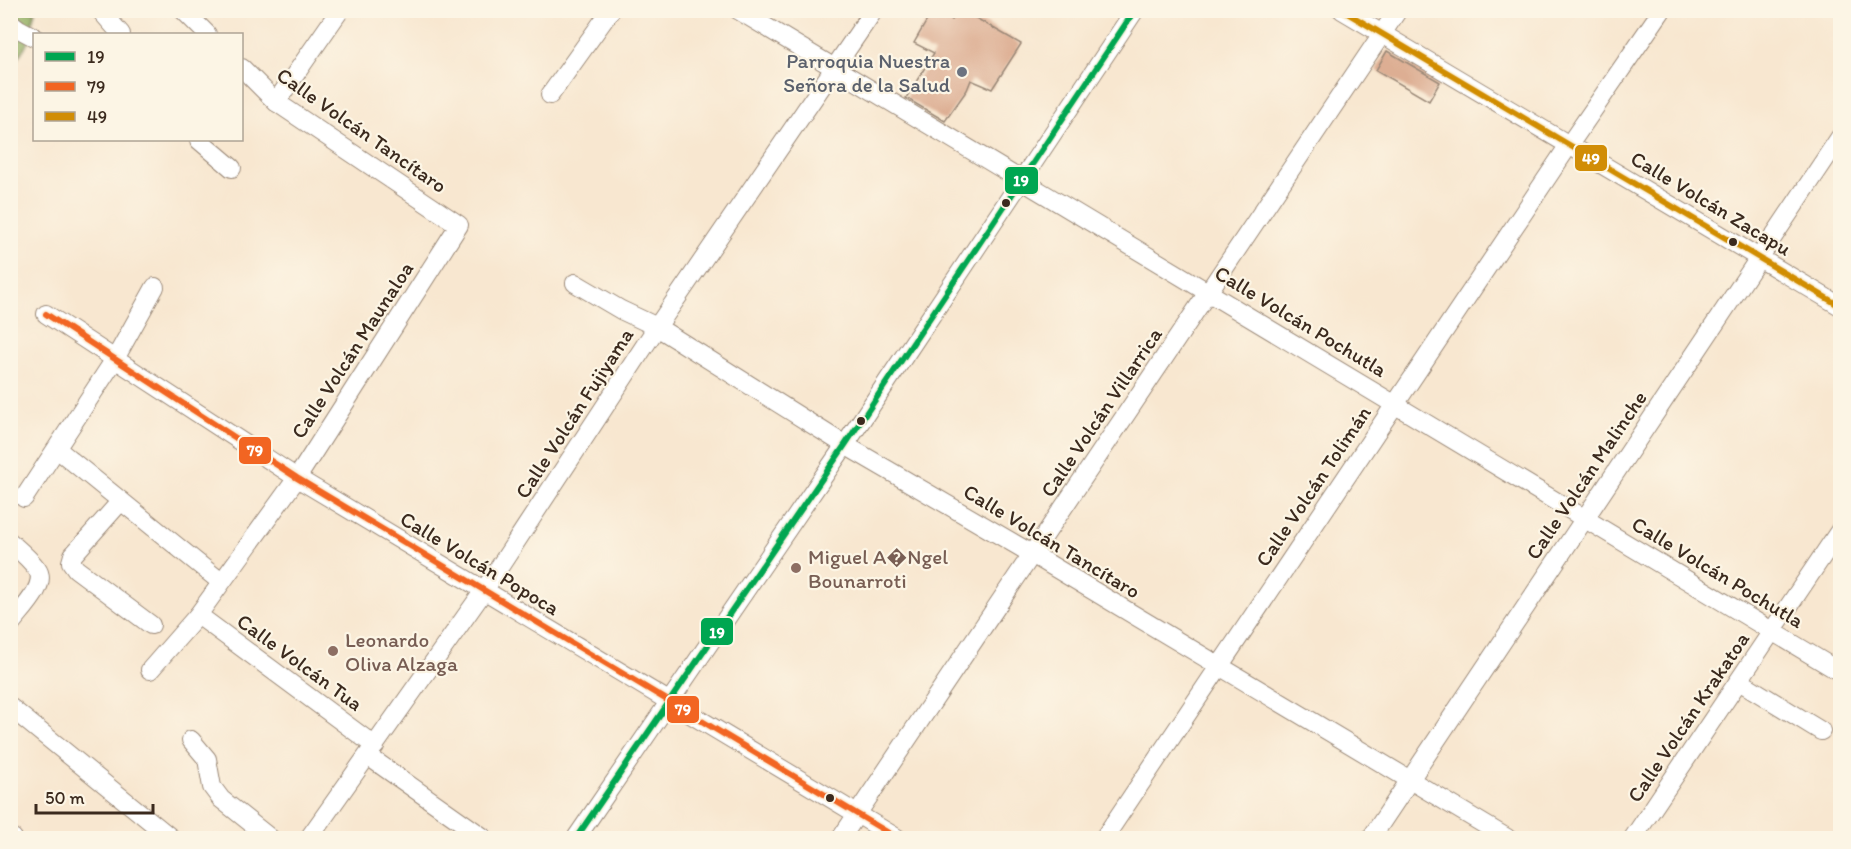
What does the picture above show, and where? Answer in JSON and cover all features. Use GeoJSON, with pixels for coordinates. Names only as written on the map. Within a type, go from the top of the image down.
{"type":"FeatureCollection","features":[{"type":"Feature","properties":{"kind":"street"},"geometry":{"type":"LineString","coordinates":[[100,10],[120,33]]}},
{"type":"Feature","properties":{"kind":"street"},"geometry":{"type":"LineString","coordinates":[[183,10],[206,33]]}},
{"type":"Feature","properties":{"kind":"street"},"geometry":{"type":"LineString","coordinates":[[276,102],[340,10]]}},
{"type":"Feature","properties":{"kind":"street"},"geometry":{"type":"LineString","coordinates":[[550,95],[610,10]]}},
{"type":"Feature","properties":{"kind":"street","name":"Calle Volcán Pochutla"},"geometry":{"type":"LineString","coordinates":[[738,10],[1840,672]]}},
{"type":"Feature","properties":{"kind":"street","name":"Calle Volcán Fujiyama"},"geometry":{"type":"LineString","coordinates":[[309,838],[483,592],[657,327],[874,10]]}},
{"type":"Feature","properties":{"kind":"street"},"geometry":{"type":"LineString","coordinates":[[576,838],[845,445],[1135,10]]}},
{"type":"Feature","properties":{"kind":"street","name":"Calle Volcán Zacapu"},"geometry":{"type":"LineString","coordinates":[[1342,10],[1840,306]]}},
{"type":"Feature","properties":{"kind":"street","name":"Calle Volcán Villarrica"},"geometry":{"type":"LineString","coordinates":[[841,838],[1398,10]]}},
{"type":"Feature","properties":{"kind":"street","name":"Calle Volcán Tolimán"},"geometry":{"type":"LineString","coordinates":[[1104,838],[1662,10]]}},
{"type":"Feature","properties":{"kind":"street"},"geometry":{"type":"LineString","coordinates":[[10,21],[18,29],[33,36]]}},
{"type":"Feature","properties":{"kind":"street","name":"Calle Volcán Tancítaro"},"geometry":{"type":"LineString","coordinates":[[243,69],[276,102],[459,225]]}},
{"type":"Feature","properties":{"kind":"street","name":"Calle Volcán Malinche"},"geometry":{"type":"LineString","coordinates":[[1371,838],[1840,137]]}},
{"type":"Feature","properties":{"kind":"street"},"geometry":{"type":"LineString","coordinates":[[200,141],[232,168]]}},
{"type":"Feature","properties":{"kind":"street","name":"Calle Volcán Maunaloa"},"geometry":{"type":"LineString","coordinates":[[150,670],[198,615],[297,478],[459,225]]}},
{"type":"Feature","properties":{"kind":"street","name":"Calle Volcán Tancítaro"},"geometry":{"type":"LineString","coordinates":[[575,283],[657,327],[845,445],[1507,838]]}},
{"type":"Feature","properties":{"kind":"street"},"geometry":{"type":"LineString","coordinates":[[24,498],[115,359],[155,287]]}},
{"type":"Feature","properties":{"kind":"street","name":"Calle Volcán Popoca"},"geometry":{"type":"LineString","coordinates":[[46,314],[297,478],[483,592],[897,838]]}},
{"type":"Feature","properties":{"kind":"street"},"geometry":{"type":"LineString","coordinates":[[57,449],[221,582]]}},
{"type":"Feature","properties":{"kind":"street"},"geometry":{"type":"LineString","coordinates":[[121,501],[74,555],[71,562],[76,569],[151,625]]}},
{"type":"Feature","properties":{"kind":"street","name":"Calle Volcán Krakatoa"},"geometry":{"type":"LineString","coordinates":[[1633,838],[1840,530]]}},
{"type":"Feature","properties":{"kind":"street"},"geometry":{"type":"LineString","coordinates":[[10,542],[38,570],[41,578],[39,586],[10,625]]}},
{"type":"Feature","properties":{"kind":"street","name":"Calle Volcán Tua"},"geometry":{"type":"LineString","coordinates":[[198,615],[484,838]]}},
{"type":"Feature","properties":{"kind":"street"},"geometry":{"type":"LineString","coordinates":[[1739,681],[1821,731]]}},
{"type":"Feature","properties":{"kind":"street"},"geometry":{"type":"LineString","coordinates":[[10,707],[149,832],[171,838]]}},
{"type":"Feature","properties":{"kind":"street"},"geometry":{"type":"LineString","coordinates":[[191,740],[207,759],[212,788],[216,793],[270,838]]}},
{"type":"Feature","properties":{"kind":"green space"},"geometry":{"type":"Polygon","coordinates":[[[11,11],[35,11],[27,44],[11,68],[11,11]]]}},
{"type":"Feature","properties":{"kind":"building","name":"Parroquia Nuestra Señora de la Salud"},"geometry":{"type":"Polygon","coordinates":[[[933,10],[941,10],[952,20],[962,10],[1021,44],[992,89],[971,80],[967,90],[945,121],[906,98],[934,53],[914,43],[933,10]]]}},
{"type":"Feature","properties":{"kind":"building"},"geometry":{"type":"Polygon","coordinates":[[[1387,51],[1440,82],[1429,101],[1376,70],[1387,51]]]}},
{"type":"Feature","properties":{"kind":"transit line","name":"19"},"geometry":{"type":"LineString","coordinates":[[576,838],[845,445],[1135,10]]}},
{"type":"Feature","properties":{"kind":"transit line","name":"49"},"geometry":{"type":"LineString","coordinates":[[1342,10],[1840,306]]}},
{"type":"Feature","properties":{"kind":"transit line","name":"79"},"geometry":{"type":"LineString","coordinates":[[46,314],[297,478],[897,838]]}},
{"type":"Feature","properties":{"kind":"place","name":"Parroquia Nuestra Señora de la Salud"},"geometry":{"type":"Point","coordinates":[962,72]}},
{"type":"Feature","properties":{"kind":"place","name":"Miguel A�Ngel Bounarroti"},"geometry":{"type":"Point","coordinates":[796,568]}},
{"type":"Feature","properties":{"kind":"place","name":"Leonardo Oliva Alzaga"},"geometry":{"type":"Point","coordinates":[333,651]}}]}
